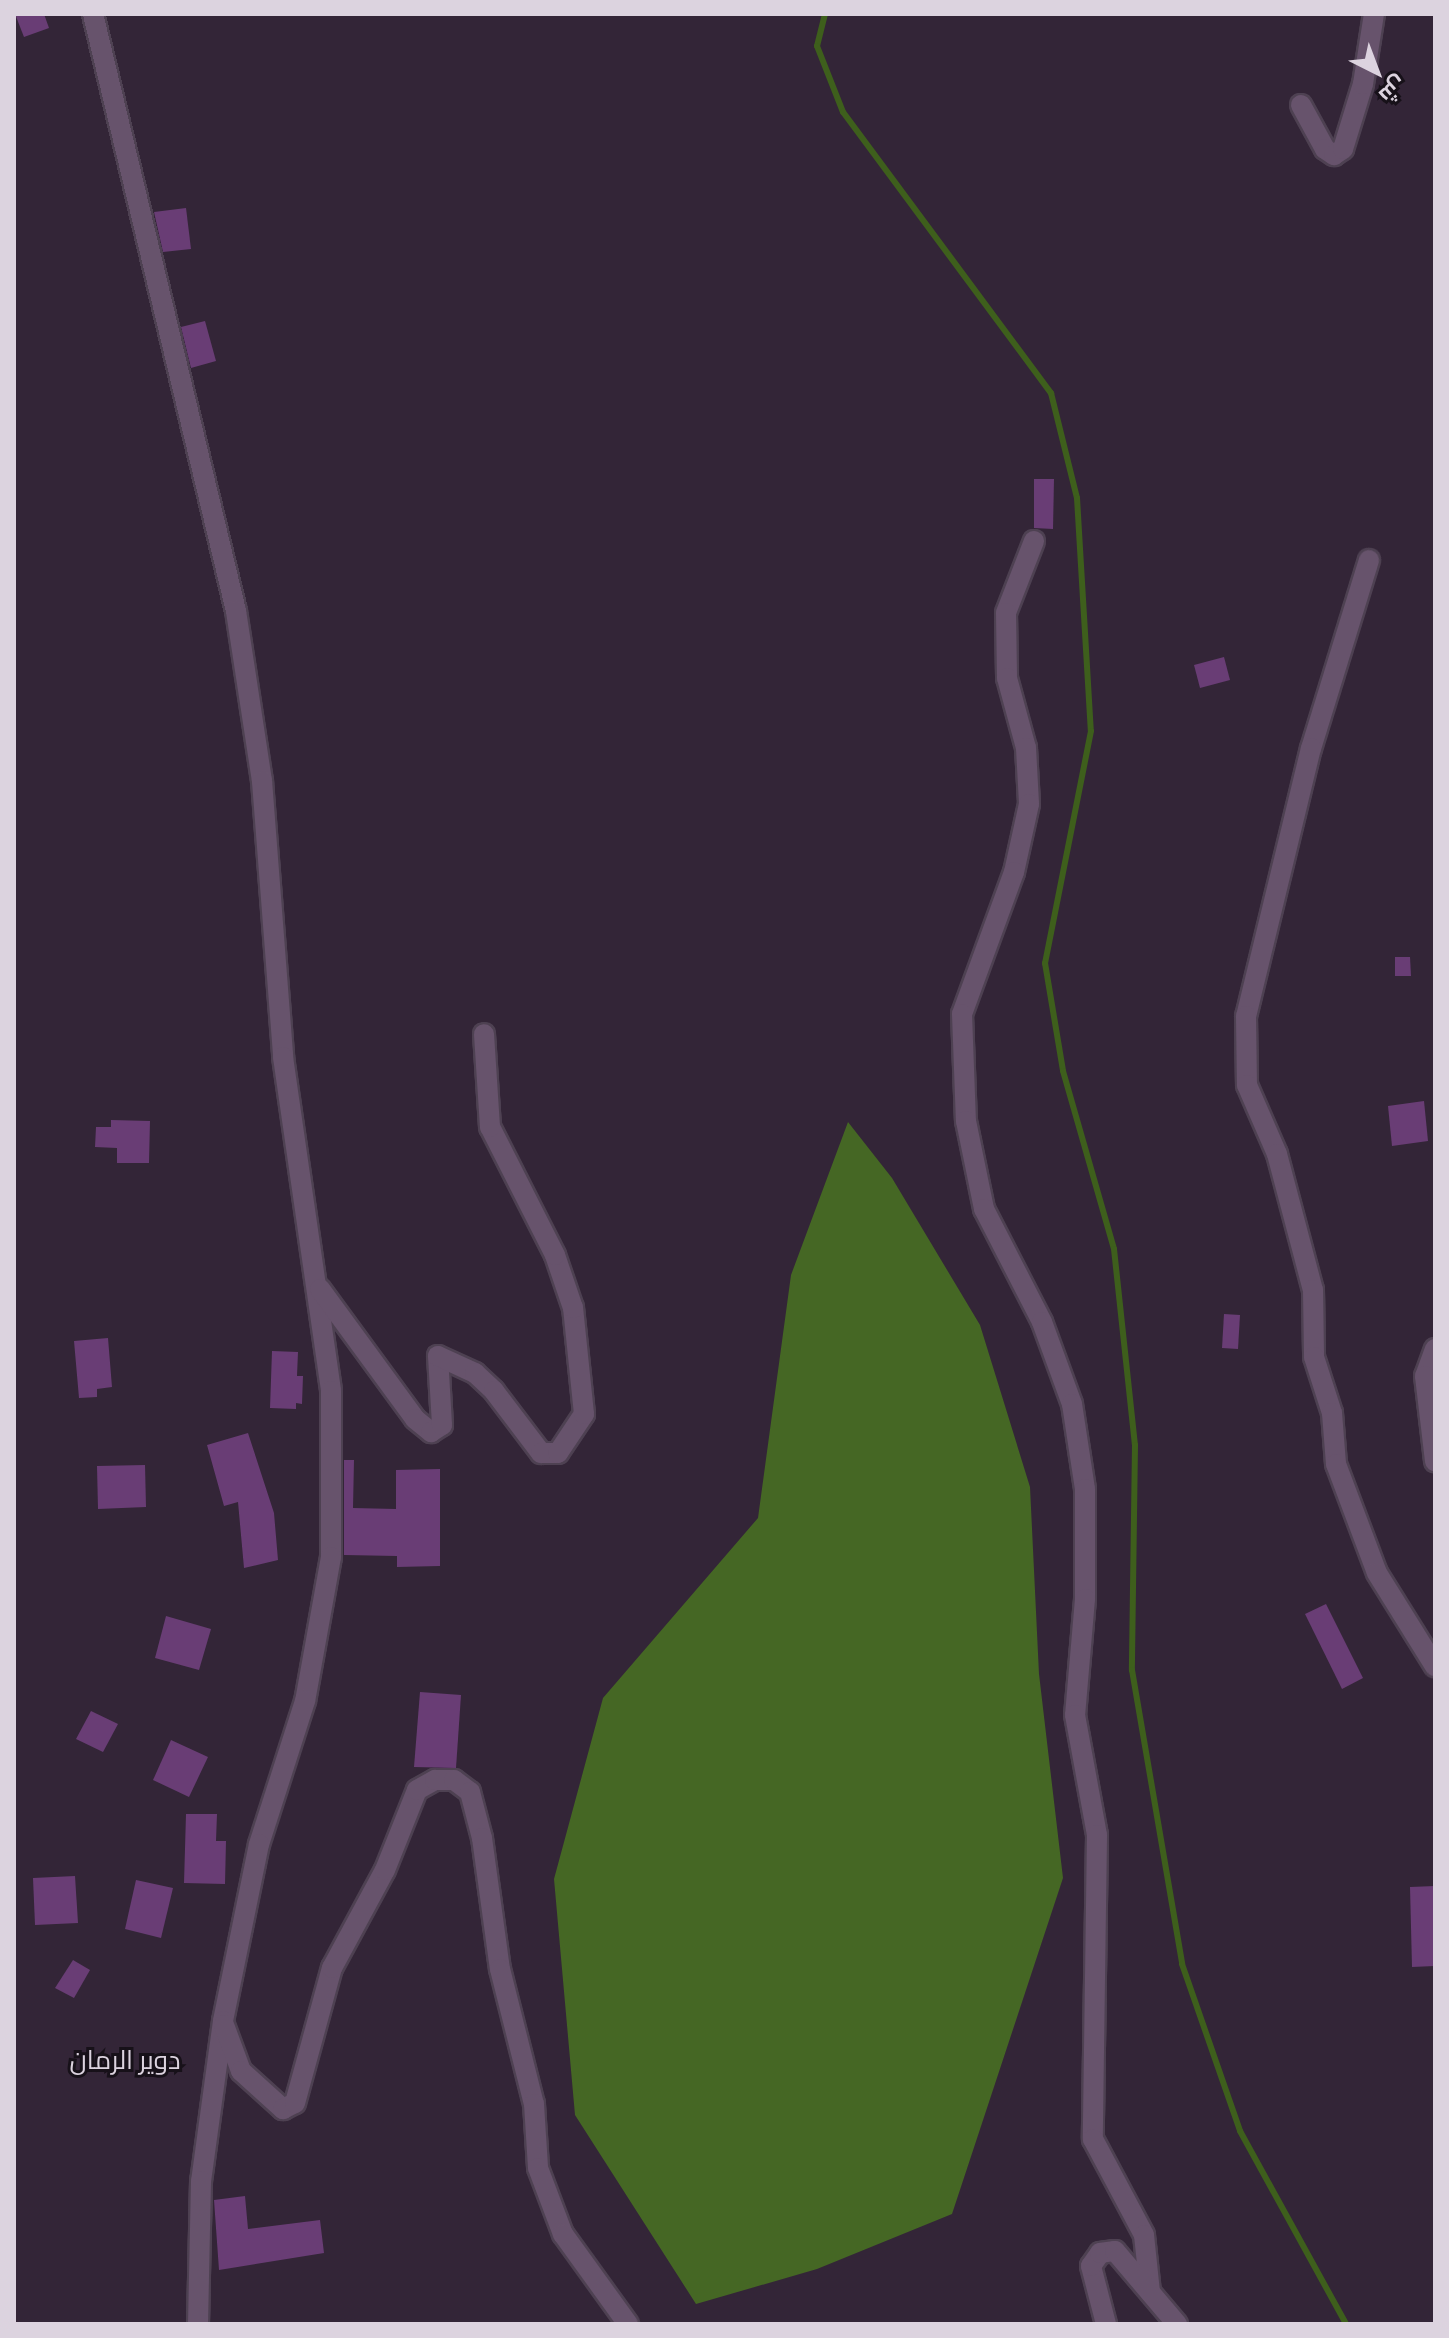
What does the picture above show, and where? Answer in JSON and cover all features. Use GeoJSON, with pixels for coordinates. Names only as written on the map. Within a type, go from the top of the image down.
{"type":"FeatureCollection","features":[{"type":"Feature","properties":{"kind":"street"},"geometry":{"type":"LineString","coordinates":[[93,14],[239,626],[262,781],[283,1057],[331,1391],[331,1557],[305,1701],[259,1844],[223,2021],[201,2181],[198,2324]]}},
{"type":"Feature","properties":{"kind":"street"},"geometry":{"type":"LineString","coordinates":[[1301,105],[1325,149],[1334,155],[1343,149],[1363,84],[1374,14]]}},
{"type":"Feature","properties":{"kind":"street"},"geometry":{"type":"LineString","coordinates":[[1034,541],[1006,613],[1007,678],[1026,748],[1029,804],[1014,872],[962,1014],[966,1121],[984,1209],[1042,1322],[1072,1404],[1083,1475],[1085,1599],[1075,1715],[1097,1835],[1093,2139],[1144,2235],[1150,2292]]}},
{"type":"Feature","properties":{"kind":"street"},"geometry":{"type":"LineString","coordinates":[[1369,560],[1311,748],[1246,1016],[1247,1085],[1277,1154],[1313,1290],[1314,1357],[1332,1413],[1336,1464],[1377,1573],[1435,1666]]}},
{"type":"Feature","properties":{"kind":"street"},"geometry":{"type":"LineString","coordinates":[[317,1286],[415,1419],[431,1432],[442,1425],[438,1356],[475,1373],[494,1391],[541,1453],[558,1453],[584,1414],[573,1308],[555,1255],[490,1127],[484,1034]]}},
{"type":"Feature","properties":{"kind":"street"},"geometry":{"type":"LineString","coordinates":[[1435,1349],[1425,1376],[1435,1461]]}},
{"type":"Feature","properties":{"kind":"street"},"geometry":{"type":"LineString","coordinates":[[223,2021],[241,2071],[283,2109],[295,2103],[332,1968],[385,1870],[417,1790],[435,1780],[454,1780],[470,1792],[482,1838],[500,1969],[534,2104],[538,2168],[563,2234],[628,2324]]}},
{"type":"Feature","properties":{"kind":"street"},"geometry":{"type":"LineString","coordinates":[[1106,2324],[1091,2266],[1100,2253],[1115,2251],[1177,2324]]}},
{"type":"Feature","properties":{"kind":"green space"},"geometry":{"type":"Polygon","coordinates":[[[848,1122],[892,1178],[980,1325],[1030,1487],[1039,1674],[1063,1878],[952,2214],[817,2269],[696,2304],[575,2115],[554,1879],[603,1698],[758,1518],[791,1275],[848,1122]]]}},
{"type":"Feature","properties":{"kind":"building"},"geometry":{"type":"Polygon","coordinates":[[[15,14],[44,14],[49,28],[24,37],[15,14]]]}},
{"type":"Feature","properties":{"kind":"building"},"geometry":{"type":"Polygon","coordinates":[[[186,208],[191,249],[163,252],[154,212],[186,208]]]}},
{"type":"Feature","properties":{"kind":"building"},"geometry":{"type":"Polygon","coordinates":[[[205,321],[216,361],[191,368],[181,327],[205,321]]]}},
{"type":"Feature","properties":{"kind":"building"},"geometry":{"type":"Polygon","coordinates":[[[1034,479],[1054,479],[1053,529],[1034,528],[1034,479]]]}},
{"type":"Feature","properties":{"kind":"building"},"geometry":{"type":"Polygon","coordinates":[[[1224,657],[1230,680],[1200,688],[1194,665],[1224,657]]]}},
{"type":"Feature","properties":{"kind":"building"},"geometry":{"type":"Polygon","coordinates":[[[1395,957],[1410,957],[1411,976],[1395,976],[1395,957]]]}},
{"type":"Feature","properties":{"kind":"building"},"geometry":{"type":"Polygon","coordinates":[[[1424,1101],[1428,1141],[1392,1146],[1388,1106],[1424,1101]]]}},
{"type":"Feature","properties":{"kind":"building"},"geometry":{"type":"Polygon","coordinates":[[[111,1120],[150,1121],[149,1163],[117,1163],[117,1148],[95,1147],[96,1127],[111,1127],[111,1120]]]}},
{"type":"Feature","properties":{"kind":"building"},"geometry":{"type":"Polygon","coordinates":[[[1224,1314],[1240,1315],[1238,1349],[1222,1348],[1224,1314]]]}},
{"type":"Feature","properties":{"kind":"building"},"geometry":{"type":"Polygon","coordinates":[[[108,1338],[112,1387],[97,1389],[97,1397],[79,1398],[74,1341],[108,1338]]]}},
{"type":"Feature","properties":{"kind":"building"},"geometry":{"type":"Polygon","coordinates":[[[272,1351],[298,1352],[297,1376],[303,1376],[302,1404],[296,1403],[296,1409],[270,1408],[272,1351]]]}},
{"type":"Feature","properties":{"kind":"building"},"geometry":{"type":"Polygon","coordinates":[[[248,1433],[274,1513],[278,1560],[244,1568],[238,1502],[224,1506],[207,1445],[248,1433]]]}},
{"type":"Feature","properties":{"kind":"building"},"geometry":{"type":"Polygon","coordinates":[[[344,1460],[354,1460],[353,1508],[396,1509],[396,1470],[440,1469],[440,1566],[397,1567],[397,1556],[344,1555],[344,1460]]]}},
{"type":"Feature","properties":{"kind":"building"},"geometry":{"type":"Polygon","coordinates":[[[145,1465],[146,1507],[98,1509],[97,1466],[145,1465]]]}},
{"type":"Feature","properties":{"kind":"building"},"geometry":{"type":"Polygon","coordinates":[[[1326,1604],[1363,1678],[1342,1689],[1305,1614],[1326,1604]]]}},
{"type":"Feature","properties":{"kind":"building"},"geometry":{"type":"Polygon","coordinates":[[[166,1616],[211,1629],[199,1670],[155,1658],[166,1616]]]}},
{"type":"Feature","properties":{"kind":"building"},"geometry":{"type":"Polygon","coordinates":[[[420,1692],[461,1695],[456,1768],[414,1767],[420,1692]]]}},
{"type":"Feature","properties":{"kind":"building"},"geometry":{"type":"Polygon","coordinates":[[[91,1711],[118,1724],[103,1752],[76,1739],[91,1711]]]}},
{"type":"Feature","properties":{"kind":"building"},"geometry":{"type":"Polygon","coordinates":[[[171,1740],[208,1757],[189,1797],[153,1780],[171,1740]]]}},
{"type":"Feature","properties":{"kind":"building"},"geometry":{"type":"Polygon","coordinates":[[[186,1814],[217,1814],[216,1841],[226,1841],[225,1884],[184,1883],[186,1814]]]}},
{"type":"Feature","properties":{"kind":"building"},"geometry":{"type":"Polygon","coordinates":[[[75,1876],[78,1923],[35,1925],[33,1878],[75,1876]]]}},
{"type":"Feature","properties":{"kind":"building"},"geometry":{"type":"Polygon","coordinates":[[[136,1880],[173,1888],[161,1938],[125,1929],[136,1880]]]}},
{"type":"Feature","properties":{"kind":"building"},"geometry":{"type":"Polygon","coordinates":[[[1435,1886],[1435,1966],[1412,1967],[1410,1887],[1435,1886]]]}},
{"type":"Feature","properties":{"kind":"building"},"geometry":{"type":"Polygon","coordinates":[[[73,1960],[90,1970],[74,1998],[55,1988],[73,1960]]]}},
{"type":"Feature","properties":{"kind":"building"},"geometry":{"type":"Polygon","coordinates":[[[245,2196],[248,2229],[320,2220],[324,2253],[219,2270],[214,2200],[245,2196]]]}},
{"type":"Feature","properties":{"kind":"waterway"},"geometry":{"type":"LineString","coordinates":[[825,14],[817,46],[843,112],[1051,393],[1077,498],[1091,731],[1045,963],[1063,1071],[1114,1249],[1135,1445],[1132,1670],[1182,1964],[1240,2131],[1346,2324]]}},
{"type":"Feature","properties":{"kind":"district","name":"دوير الرمان"},"geometry":{"type":"Point","coordinates":[125,2060]}}]}
